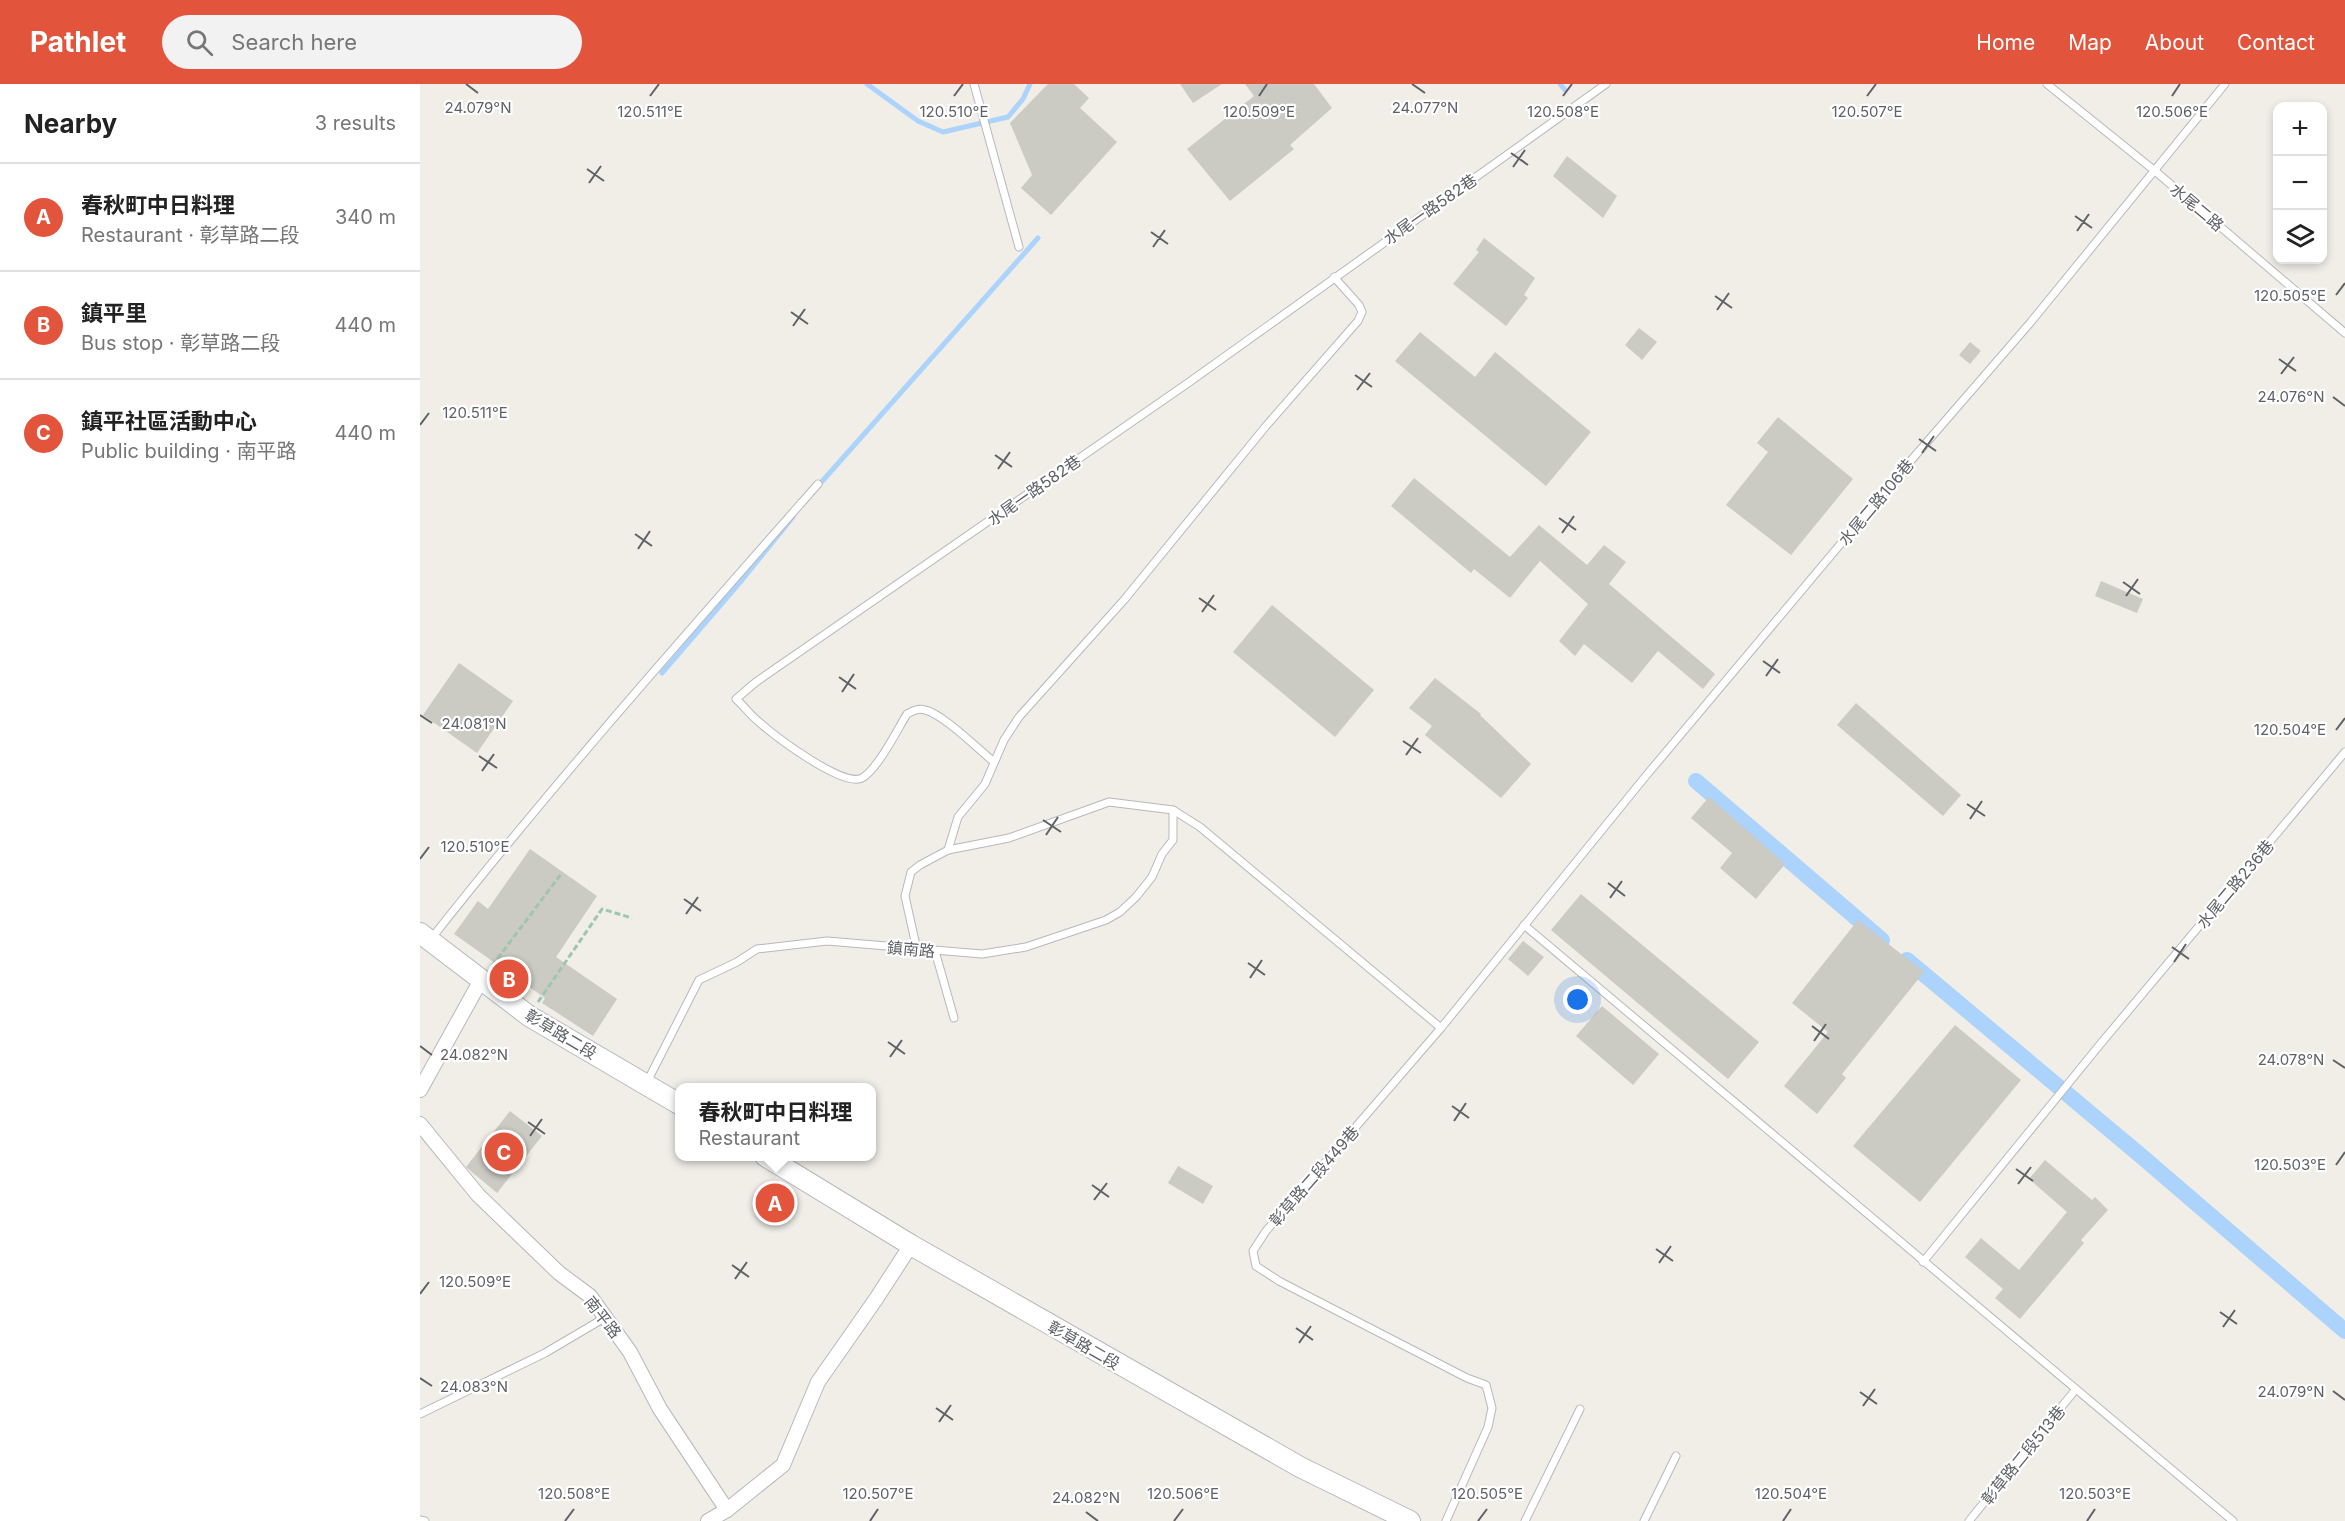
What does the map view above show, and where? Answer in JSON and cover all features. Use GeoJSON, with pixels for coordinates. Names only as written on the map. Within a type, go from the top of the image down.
{"type":"FeatureCollection","features":[{"type":"Feature","properties":{"kind":"street","name":"彰草路二段"},"geometry":{"type":"LineString","coordinates":[[425,937],[529,1016],[675,1102]]}},
{"type":"Feature","properties":{"kind":"street"},"geometry":{"type":"LineString","coordinates":[[420,1090],[481,980]]}},
{"type":"Feature","properties":{"kind":"street","name":"南平路"},"geometry":{"type":"LineString","coordinates":[[420,1124],[478,1195],[559,1273],[590,1296],[630,1353],[660,1409],[727,1510]]}},
{"type":"Feature","properties":{"kind":"street","name":"彰草路二段"},"geometry":{"type":"LineString","coordinates":[[773,1161],[910,1245],[1300,1467],[1391,1516],[1410,1521]]}},
{"type":"Feature","properties":{"kind":"street"},"geometry":{"type":"LineString","coordinates":[[708,1521],[727,1510],[783,1465],[818,1382],[876,1299],[910,1245]]}},
{"type":"Feature","properties":{"kind":"lane"},"geometry":{"type":"LineString","coordinates":[[974,84],[1019,247]]}},
{"type":"Feature","properties":{"kind":"lane","name":"水尾一路582巷"},"geometry":{"type":"LineString","coordinates":[[993,762],[939,716],[925,710],[915,710],[907,714],[870,772],[860,779],[842,778],[801,753],[758,722],[736,699],[756,682],[1188,383],[1606,84]]}},
{"type":"Feature","properties":{"kind":"lane","name":"水尾二路"},"geometry":{"type":"LineString","coordinates":[[2047,84],[2155,171],[2345,333]]}},
{"type":"Feature","properties":{"kind":"lane","name":"水尾二路106巷"},"geometry":{"type":"LineString","coordinates":[[1645,777],[2030,323],[2225,84]]}},
{"type":"Feature","properties":{"kind":"lane"},"geometry":{"type":"LineString","coordinates":[[948,850],[958,817],[985,784],[993,762],[1019,717],[1124,600],[1266,426],[1358,321],[1362,312],[1359,305],[1334,277]]}},
{"type":"Feature","properties":{"kind":"lane"},"geometry":{"type":"LineString","coordinates":[[425,937],[631,695],[818,484]]}},
{"type":"Feature","properties":{"kind":"lane","name":"水尾二路236巷"},"geometry":{"type":"LineString","coordinates":[[1923,1262],[2102,1042],[2345,752]]}},
{"type":"Feature","properties":{"kind":"lane","name":"彰草路二段449巷"},"geometry":{"type":"LineString","coordinates":[[1446,1521],[1488,1427],[1492,1408],[1486,1385],[1467,1378],[1279,1281],[1256,1266],[1253,1251],[1266,1231],[1441,1028],[1645,777]]}},
{"type":"Feature","properties":{"kind":"lane"},"geometry":{"type":"LineString","coordinates":[[917,950],[905,896],[911,872],[920,865],[948,850],[1010,838],[1109,802],[1173,810],[1200,827],[1441,1028]]}},
{"type":"Feature","properties":{"kind":"lane","name":"鎮南路"},"geometry":{"type":"LineString","coordinates":[[646,1084],[699,980],[737,962],[757,949],[827,941],[982,954],[1026,947],[1106,920],[1120,912],[1137,897],[1152,877],[1162,854],[1173,840],[1173,810]]}},
{"type":"Feature","properties":{"kind":"lane"},"geometry":{"type":"LineString","coordinates":[[1524,925],[2233,1521]]}},
{"type":"Feature","properties":{"kind":"lane"},"geometry":{"type":"LineString","coordinates":[[935,951],[954,1018]]}},
{"type":"Feature","properties":{"kind":"lane"},"geometry":{"type":"LineString","coordinates":[[420,1414],[544,1353],[606,1317]]}},
{"type":"Feature","properties":{"kind":"lane","name":"彰草路二段513巷"},"geometry":{"type":"LineString","coordinates":[[1970,1521],[2076,1389]]}},
{"type":"Feature","properties":{"kind":"lane"},"geometry":{"type":"LineString","coordinates":[[1525,1521],[1580,1410]]}},
{"type":"Feature","properties":{"kind":"lane"},"geometry":{"type":"LineString","coordinates":[[1644,1521],[1676,1456]]}},
{"type":"Feature","properties":{"kind":"lane"},"geometry":{"type":"LineString","coordinates":[[420,1520],[425,1521]]}},
{"type":"Feature","properties":{"kind":"path"},"geometry":{"type":"LineString","coordinates":[[481,980],[561,874]]}},
{"type":"Feature","properties":{"kind":"path"},"geometry":{"type":"LineString","coordinates":[[529,1016],[602,909],[632,918]]}},
{"type":"Feature","properties":{"kind":"building"},"geometry":{"type":"Polygon","coordinates":[[[1048,84],[1074,84],[1089,98],[1080,108],[1117,142],[1051,215],[1021,188],[1032,175],[1010,123],[1048,84]]]}},
{"type":"Feature","properties":{"kind":"building"},"geometry":{"type":"Polygon","coordinates":[[[1180,84],[1222,84],[1193,103],[1180,84]]]}},
{"type":"Feature","properties":{"kind":"building"},"geometry":{"type":"Polygon","coordinates":[[[1245,84],[1314,84],[1332,108],[1290,145],[1294,149],[1230,201],[1187,149],[1254,96],[1245,84]]]}},
{"type":"Feature","properties":{"kind":"building"},"geometry":{"type":"Polygon","coordinates":[[[1567,156],[1617,196],[1603,218],[1553,176],[1567,156]]]}},
{"type":"Feature","properties":{"kind":"building"},"geometry":{"type":"Polygon","coordinates":[[[1484,238],[1535,278],[1524,295],[1528,298],[1506,326],[1453,284],[1479,252],[1476,250],[1484,238]]]}},
{"type":"Feature","properties":{"kind":"building"},"geometry":{"type":"Polygon","coordinates":[[[1639,328],[1657,342],[1642,360],[1625,345],[1639,328]]]}},
{"type":"Feature","properties":{"kind":"building"},"geometry":{"type":"Polygon","coordinates":[[[1420,332],[1475,377],[1495,352],[1591,432],[1546,486],[1395,361],[1420,332]]]}},
{"type":"Feature","properties":{"kind":"building"},"geometry":{"type":"Polygon","coordinates":[[[1970,342],[1981,351],[1970,364],[1959,355],[1970,342]]]}},
{"type":"Feature","properties":{"kind":"building"},"geometry":{"type":"Polygon","coordinates":[[[1778,417],[1853,479],[1791,555],[1726,505],[1768,452],[1757,443],[1778,417]]]}},
{"type":"Feature","properties":{"kind":"building"},"geometry":{"type":"Polygon","coordinates":[[[1414,478],[1510,557],[1539,525],[1587,565],[1604,545],[1626,562],[1609,584],[1715,674],[1703,689],[1658,651],[1632,683],[1584,644],[1575,656],[1559,641],[1588,604],[1540,561],[1510,598],[1474,569],[1471,573],[1391,506],[1414,478]]]}},
{"type":"Feature","properties":{"kind":"building"},"geometry":{"type":"Polygon","coordinates":[[[2101,581],[2143,599],[2137,613],[2095,596],[2101,581]]]}},
{"type":"Feature","properties":{"kind":"building"},"geometry":{"type":"Polygon","coordinates":[[[1272,605],[1374,690],[1335,737],[1233,652],[1272,605]]]}},
{"type":"Feature","properties":{"kind":"building"},"geometry":{"type":"Polygon","coordinates":[[[459,663],[513,701],[477,753],[423,715],[459,663]]]}},
{"type":"Feature","properties":{"kind":"building"},"geometry":{"type":"Polygon","coordinates":[[[1435,678],[1481,714],[1531,764],[1501,798],[1425,735],[1432,726],[1409,708],[1435,678]]]}},
{"type":"Feature","properties":{"kind":"building"},"geometry":{"type":"Polygon","coordinates":[[[1856,703],[1961,795],[1943,816],[1837,725],[1856,703]]]}},
{"type":"Feature","properties":{"kind":"building"},"geometry":{"type":"Polygon","coordinates":[[[1709,797],[1785,864],[1756,899],[1720,868],[1732,853],[1691,818],[1709,797]]]}},
{"type":"Feature","properties":{"kind":"building"},"geometry":{"type":"Polygon","coordinates":[[[530,849],[597,896],[556,957],[617,999],[593,1036],[542,1003],[545,998],[454,934],[478,901],[488,909],[530,849]]]}},
{"type":"Feature","properties":{"kind":"building"},"geometry":{"type":"Polygon","coordinates":[[[1581,894],[1759,1042],[1728,1079],[1551,930],[1581,894]]]}},
{"type":"Feature","properties":{"kind":"building"},"geometry":{"type":"Polygon","coordinates":[[[1858,920],[1924,972],[1842,1074],[1846,1078],[1817,1114],[1784,1086],[1828,1032],[1792,1003],[1858,920]]]}},
{"type":"Feature","properties":{"kind":"building"},"geometry":{"type":"Polygon","coordinates":[[[1523,941],[1544,957],[1528,976],[1508,959],[1523,941]]]}},
{"type":"Feature","properties":{"kind":"building"},"geometry":{"type":"Polygon","coordinates":[[[1602,1006],[1659,1054],[1633,1085],[1576,1036],[1602,1006]]]}},
{"type":"Feature","properties":{"kind":"building"},"geometry":{"type":"Polygon","coordinates":[[[1955,1025],[2021,1080],[1920,1202],[1853,1146],[1955,1025]]]}},
{"type":"Feature","properties":{"kind":"building"},"geometry":{"type":"Polygon","coordinates":[[[510,1111],[542,1136],[497,1193],[466,1167],[510,1111]]]}},
{"type":"Feature","properties":{"kind":"building"},"geometry":{"type":"Polygon","coordinates":[[[2045,1160],[2092,1200],[2095,1197],[2108,1210],[2081,1240],[2084,1243],[2020,1319],[1995,1298],[2003,1289],[1965,1257],[1981,1238],[2019,1270],[2067,1212],[2029,1179],[2045,1160]]]}},
{"type":"Feature","properties":{"kind":"building"},"geometry":{"type":"Polygon","coordinates":[[[1178,1166],[1213,1186],[1203,1204],[1168,1183],[1178,1166]]]}},
{"type":"Feature","properties":{"kind":"waterway"},"geometry":{"type":"LineString","coordinates":[[867,84],[918,121],[943,132],[1008,117],[1023,99],[1030,84]]}},
{"type":"Feature","properties":{"kind":"waterway"},"geometry":{"type":"LineString","coordinates":[[1560,84],[1565,90]]}},
{"type":"Feature","properties":{"kind":"waterway"},"geometry":{"type":"LineString","coordinates":[[818,486],[1038,238]]}},
{"type":"Feature","properties":{"kind":"waterway"},"geometry":{"type":"LineString","coordinates":[[662,673],[793,517]]}},
{"type":"Feature","properties":{"kind":"waterway"},"geometry":{"type":"LineString","coordinates":[[1696,781],[1882,940]]}},
{"type":"Feature","properties":{"kind":"waterway"},"geometry":{"type":"LineString","coordinates":[[1907,960],[2345,1331]]}},
{"type":"Feature","properties":{"kind":"place","name":"鎮平里"},"geometry":{"type":"Point","coordinates":[509,979]}},
{"type":"Feature","properties":{"kind":"place","name":"鎮平社區活動中心"},"geometry":{"type":"Point","coordinates":[504,1152]}},
{"type":"Feature","properties":{"kind":"place","name":"春秋町中日料理"},"geometry":{"type":"Point","coordinates":[775,1203]}}]}
